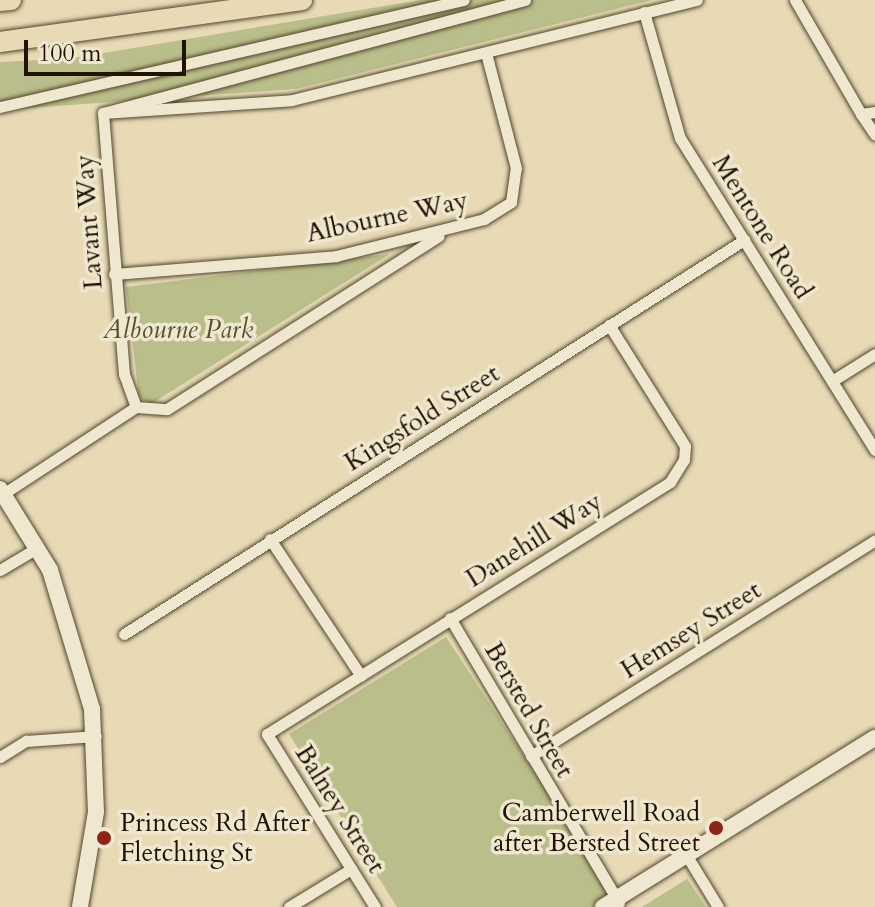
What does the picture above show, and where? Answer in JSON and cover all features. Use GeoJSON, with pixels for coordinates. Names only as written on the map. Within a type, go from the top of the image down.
{"type":"FeatureCollection","features":[{"type":"Feature","properties":{"kind":"highway"},"geometry":{"type":"LineString","coordinates":[[0,1],[11,0]]}},
{"type":"Feature","properties":{"kind":"highway"},"geometry":{"type":"LineString","coordinates":[[0,42],[302,0]]}},
{"type":"Feature","properties":{"kind":"main road"},"geometry":{"type":"LineString","coordinates":[[1,496],[33,550],[80,656],[96,812],[80,907]]}},
{"type":"Feature","properties":{"kind":"main road"},"geometry":{"type":"LineString","coordinates":[[69,907],[86,811],[90,736]]}},
{"type":"Feature","properties":{"kind":"main road"},"geometry":{"type":"LineString","coordinates":[[689,860],[875,738]]}},
{"type":"Feature","properties":{"kind":"main road"},"geometry":{"type":"LineString","coordinates":[[614,905],[875,747]]}},
{"type":"Feature","properties":{"kind":"street"},"geometry":{"type":"LineString","coordinates":[[0,107],[464,0]]}},
{"type":"Feature","properties":{"kind":"street"},"geometry":{"type":"LineString","coordinates":[[103,113],[525,0]]}},
{"type":"Feature","properties":{"kind":"street"},"geometry":{"type":"LineString","coordinates":[[103,113],[292,100],[697,0]]}},
{"type":"Feature","properties":{"kind":"street"},"geometry":{"type":"LineString","coordinates":[[795,0],[875,135]]}},
{"type":"Feature","properties":{"kind":"street","name":"Mentone Road"},"geometry":{"type":"LineString","coordinates":[[644,12],[680,138],[875,450]]}},
{"type":"Feature","properties":{"kind":"street","name":"Albourne Way"},"geometry":{"type":"LineString","coordinates":[[114,274],[336,256],[446,232],[511,202],[516,168],[486,53]]}},
{"type":"Feature","properties":{"kind":"street"},"geometry":{"type":"LineString","coordinates":[[861,114],[875,112]]}},
{"type":"Feature","properties":{"kind":"street","name":"Lavant Way"},"geometry":{"type":"LineString","coordinates":[[103,113],[124,374],[136,407]]}},
{"type":"Feature","properties":{"kind":"street"},"geometry":{"type":"LineString","coordinates":[[1,496],[136,407],[167,409],[446,232]]}},
{"type":"Feature","properties":{"kind":"street","name":"Kingsfold Street"},"geometry":{"type":"LineString","coordinates":[[124,634],[744,240]]}},
{"type":"Feature","properties":{"kind":"street","name":"Danehill Way"},"geometry":{"type":"LineString","coordinates":[[267,734],[670,482],[684,460],[685,446],[609,325]]}},
{"type":"Feature","properties":{"kind":"street"},"geometry":{"type":"LineString","coordinates":[[832,381],[875,354]]}},
{"type":"Feature","properties":{"kind":"street"},"geometry":{"type":"LineString","coordinates":[[270,539],[361,676]]}},
{"type":"Feature","properties":{"kind":"street","name":"Hemsey Street"},"geometry":{"type":"LineString","coordinates":[[531,756],[875,540]]}},
{"type":"Feature","properties":{"kind":"street"},"geometry":{"type":"LineString","coordinates":[[0,570],[33,550]]}},
{"type":"Feature","properties":{"kind":"street","name":"Bersted Street"},"geometry":{"type":"LineString","coordinates":[[450,618],[614,905]]}},
{"type":"Feature","properties":{"kind":"street","name":"Balney Street"},"geometry":{"type":"LineString","coordinates":[[267,734],[375,907]]}},
{"type":"Feature","properties":{"kind":"street"},"geometry":{"type":"LineString","coordinates":[[0,757],[26,741],[90,736]]}},
{"type":"Feature","properties":{"kind":"street"},"geometry":{"type":"LineString","coordinates":[[689,860],[718,907]]}},
{"type":"Feature","properties":{"kind":"street"},"geometry":{"type":"LineString","coordinates":[[289,907],[351,869]]}},
{"type":"Feature","properties":{"kind":"green space"},"geometry":{"type":"Polygon","coordinates":[[[420,0],[652,0],[296,89],[0,110],[0,62],[74,58],[420,0]]]}},
{"type":"Feature","properties":{"kind":"green space","name":"Albourne Park"},"geometry":{"type":"Polygon","coordinates":[[[390,254],[151,404],[139,397],[126,287],[390,254]]]}},
{"type":"Feature","properties":{"kind":"green space"},"geometry":{"type":"Polygon","coordinates":[[[446,637],[615,895],[596,907],[397,907],[289,734],[446,637]]]}},
{"type":"Feature","properties":{"kind":"green space"},"geometry":{"type":"Polygon","coordinates":[[[687,879],[706,907],[642,907],[687,879]]]}},
{"type":"Feature","properties":{"kind":"place","name":"Camberwell Road after Bersted Street"},"geometry":{"type":"Point","coordinates":[716,828]}},
{"type":"Feature","properties":{"kind":"place","name":"Princess Rd After Fletching St"},"geometry":{"type":"Point","coordinates":[104,838]}}]}
